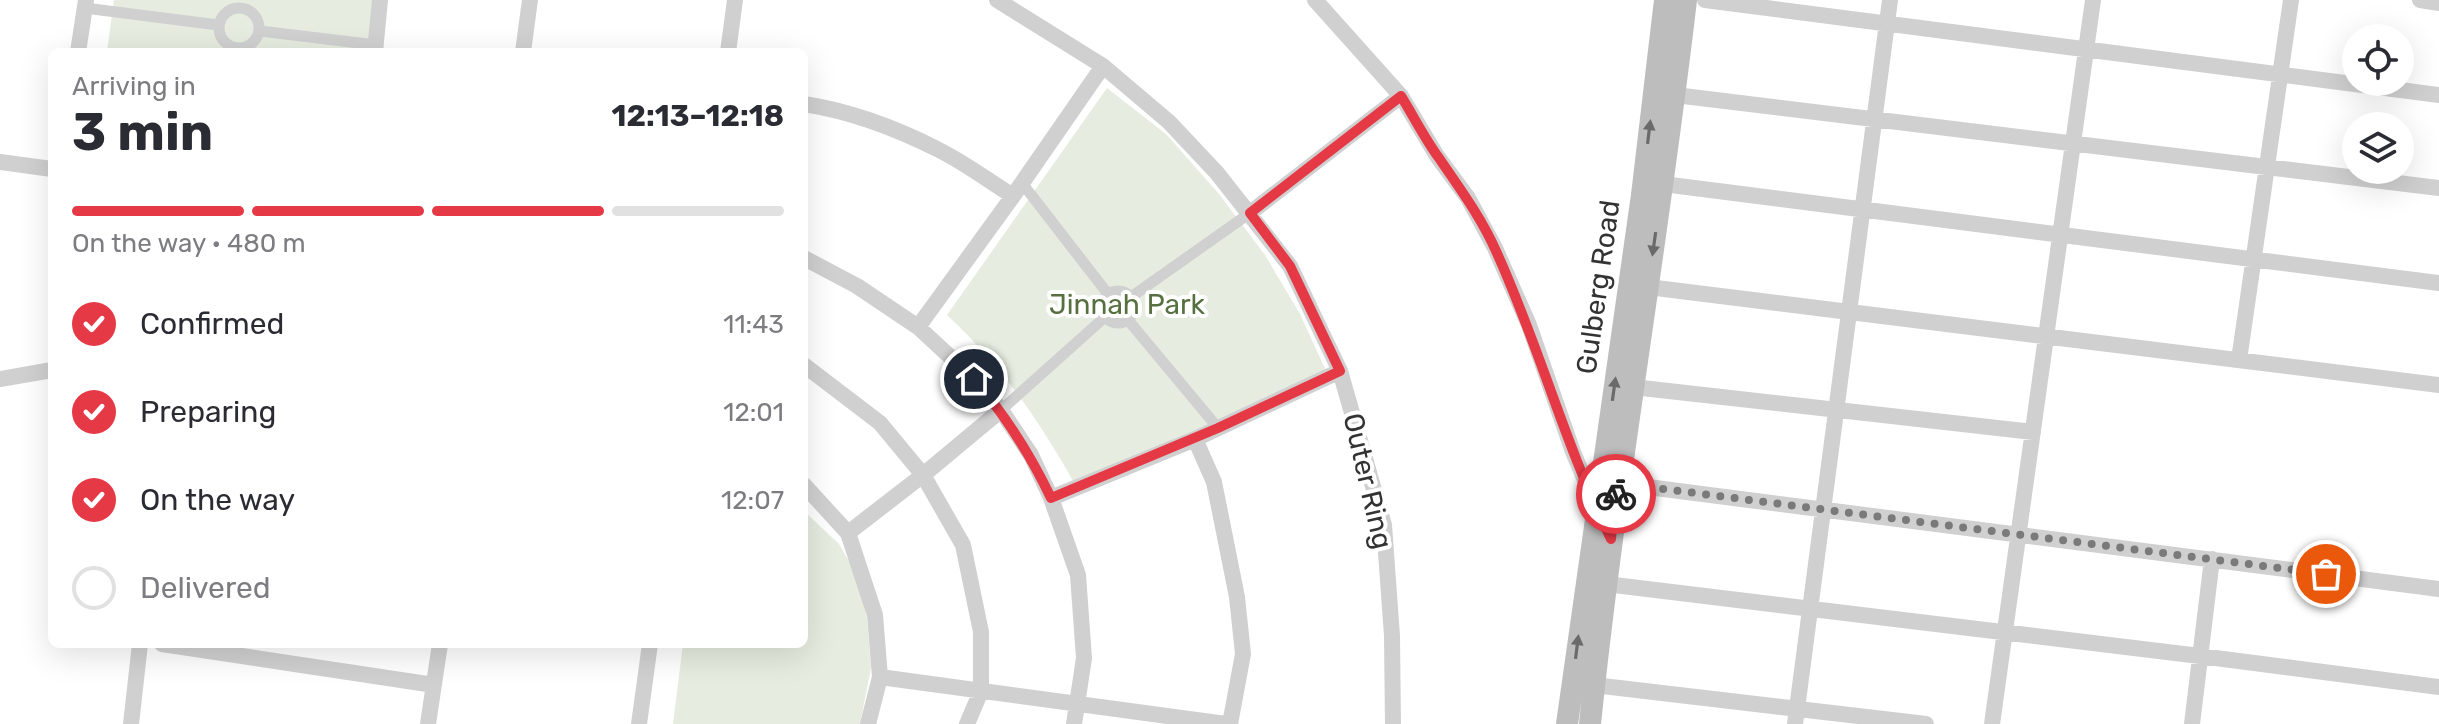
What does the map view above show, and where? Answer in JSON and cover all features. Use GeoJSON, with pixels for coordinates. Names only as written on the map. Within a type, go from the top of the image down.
{"type":"FeatureCollection","features":[{"type":"Feature","properties":{"kind":"main road","name":"Gulberg Road"},"geometry":{"type":"LineString","coordinates":[[1567,724],[1642,195],[1665,0]]}},
{"type":"Feature","properties":{"kind":"main road","name":"Gulberg Road"},"geometry":{"type":"LineString","coordinates":[[1590,724],[1617,483],[1663,184],[1686,0]]}},
{"type":"Feature","properties":{"kind":"street"},"geometry":{"type":"LineString","coordinates":[[260,31],[375,48],[380,0]]}},
{"type":"Feature","properties":{"kind":"street"},"geometry":{"type":"LineString","coordinates":[[524,48],[530,0]]}},
{"type":"Feature","properties":{"kind":"street"},"geometry":{"type":"LineString","coordinates":[[729,48],[735,0]]}},
{"type":"Feature","properties":{"kind":"street","name":"Outer Ring"},"geometry":{"type":"LineString","coordinates":[[997,0],[1103,66],[1169,122],[1250,213],[1290,266],[1340,371],[1384,525],[1392,636],[1393,724]]}},
{"type":"Feature","properties":{"kind":"street"},"geometry":{"type":"LineString","coordinates":[[1315,0],[1401,96],[1437,156],[1468,198],[1495,248],[1529,325],[1573,452],[1611,539]]}},
{"type":"Feature","properties":{"kind":"street"},"geometry":{"type":"LineString","coordinates":[[1705,0],[2439,95]]}},
{"type":"Feature","properties":{"kind":"street"},"geometry":{"type":"LineString","coordinates":[[1796,716],[1890,0]]}},
{"type":"Feature","properties":{"kind":"street"},"geometry":{"type":"LineString","coordinates":[[1992,724],[2093,0]]}},
{"type":"Feature","properties":{"kind":"street"},"geometry":{"type":"LineString","coordinates":[[2239,360],[2291,0]]}},
{"type":"Feature","properties":{"kind":"street"},"geometry":{"type":"LineString","coordinates":[[2420,0],[2439,3]]}},
{"type":"Feature","properties":{"kind":"street"},"geometry":{"type":"LineString","coordinates":[[79,48],[85,4],[218,25]]}},
{"type":"Feature","properties":{"kind":"street"},"geometry":{"type":"LineString","coordinates":[[233,48],[222,41],[218,25],[226,12],[242,4],[255,15],[260,31],[252,45],[242,48]]}},
{"type":"Feature","properties":{"kind":"street"},"geometry":{"type":"LineString","coordinates":[[918,327],[1103,66]]}},
{"type":"Feature","properties":{"kind":"street"},"geometry":{"type":"LineString","coordinates":[[1675,95],[2439,188]]}},
{"type":"Feature","properties":{"kind":"street"},"geometry":{"type":"LineString","coordinates":[[1131,297],[1250,213],[1401,96]]}},
{"type":"Feature","properties":{"kind":"street"},"geometry":{"type":"LineString","coordinates":[[808,105],[887,128],[940,150],[1018,190],[1108,294]]}},
{"type":"Feature","properties":{"kind":"street"},"geometry":{"type":"LineString","coordinates":[[0,162],[48,168]]}},
{"type":"Feature","properties":{"kind":"street"},"geometry":{"type":"LineString","coordinates":[[1663,184],[2439,283]]}},
{"type":"Feature","properties":{"kind":"street"},"geometry":{"type":"LineString","coordinates":[[808,260],[857,286],[918,327],[974,379],[1001,410],[1031,455],[1051,498],[1078,575],[1084,658],[1074,724]]}},
{"type":"Feature","properties":{"kind":"street"},"geometry":{"type":"LineString","coordinates":[[1648,287],[2439,385]]}},
{"type":"Feature","properties":{"kind":"street"},"geometry":{"type":"LineString","coordinates":[[1123,291],[1131,297],[1134,312],[1128,320],[1114,323],[1105,317],[1103,302],[1108,294],[1123,291]]}},
{"type":"Feature","properties":{"kind":"street"},"geometry":{"type":"LineString","coordinates":[[848,533],[1001,410],[1105,317]]}},
{"type":"Feature","properties":{"kind":"street"},"geometry":{"type":"LineString","coordinates":[[1128,320],[1218,428]]}},
{"type":"Feature","properties":{"kind":"street"},"geometry":{"type":"LineString","coordinates":[[808,368],[880,423],[923,475],[963,545],[981,632],[981,691],[967,724]]}},
{"type":"Feature","properties":{"kind":"street"},"geometry":{"type":"LineString","coordinates":[[0,379],[48,371]]}},
{"type":"Feature","properties":{"kind":"street"},"geometry":{"type":"LineString","coordinates":[[1051,498],[1195,439],[1340,371]]}},
{"type":"Feature","properties":{"kind":"street"},"geometry":{"type":"LineString","coordinates":[[1633,387],[2033,432]]}},
{"type":"Feature","properties":{"kind":"street"},"geometry":{"type":"LineString","coordinates":[[880,677],[1228,724],[1243,654],[1237,597],[1214,482],[1195,439]]}},
{"type":"Feature","properties":{"kind":"street"},"geometry":{"type":"LineString","coordinates":[[1617,483],[2439,589]]}},
{"type":"Feature","properties":{"kind":"street"},"geometry":{"type":"LineString","coordinates":[[808,489],[848,533],[875,615],[880,677],[868,724]]}},
{"type":"Feature","properties":{"kind":"street"},"geometry":{"type":"LineString","coordinates":[[2192,724],[2212,559]]}},
{"type":"Feature","properties":{"kind":"street"},"geometry":{"type":"LineString","coordinates":[[1606,584],[2439,687]]}},
{"type":"Feature","properties":{"kind":"street"},"geometry":{"type":"LineString","coordinates":[[131,724],[140,648]]}},
{"type":"Feature","properties":{"kind":"street"},"geometry":{"type":"LineString","coordinates":[[189,648],[434,685]]}},
{"type":"Feature","properties":{"kind":"street"},"geometry":{"type":"LineString","coordinates":[[428,724],[439,648]]}},
{"type":"Feature","properties":{"kind":"street"},"geometry":{"type":"LineString","coordinates":[[639,724],[649,648]]}},
{"type":"Feature","properties":{"kind":"street"},"geometry":{"type":"LineString","coordinates":[[1594,685],[1796,716],[1926,724]]}},
{"type":"Feature","properties":{"kind":"green space"},"geometry":{"type":"Polygon","coordinates":[[[114,0],[383,0],[377,48],[108,48],[114,0]]]}},
{"type":"Feature","properties":{"kind":"green space","name":"Jinnah Park"},"geometry":{"type":"Polygon","coordinates":[[[1107,88],[1166,134],[1219,194],[1265,255],[1300,314],[1327,373],[1078,490],[1020,397],[986,355],[947,315],[1107,88]]]}},
{"type":"Feature","properties":{"kind":"green space"},"geometry":{"type":"Polygon","coordinates":[[[808,515],[839,544],[857,575],[867,619],[871,668],[860,724],[673,724],[682,648],[808,648],[808,515]]]}},
{"type":"Feature","properties":{"kind":"way so far"},"geometry":{"type":"LineString","coordinates":[[1616,494],[1617,483],[2326,574]]}},
{"type":"Feature","properties":{"kind":"route"},"geometry":{"type":"LineString","coordinates":[[974,379],[1001,410],[1031,455],[1051,498],[1218,428],[1340,371],[1290,266],[1250,213],[1401,96],[1437,156],[1468,198],[1495,248],[1529,325],[1573,452],[1611,539],[1616,494]]}}]}
